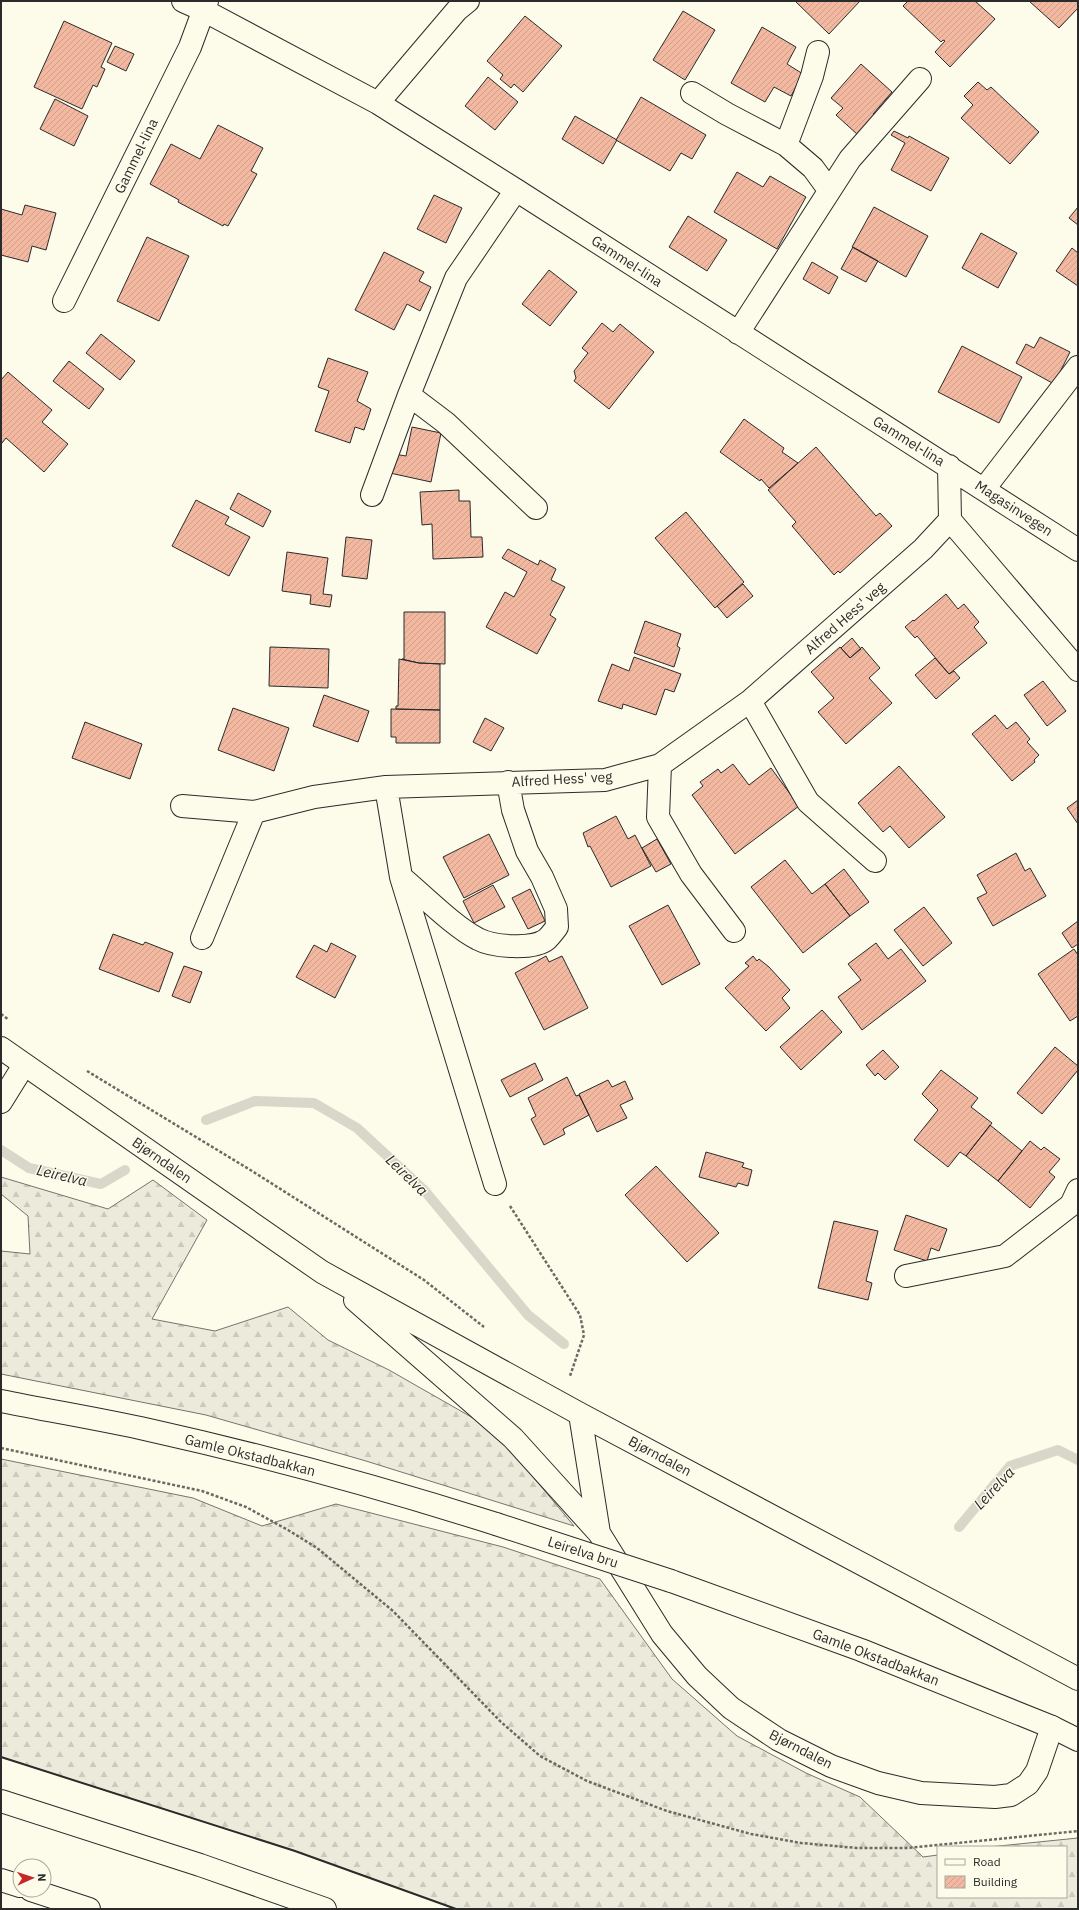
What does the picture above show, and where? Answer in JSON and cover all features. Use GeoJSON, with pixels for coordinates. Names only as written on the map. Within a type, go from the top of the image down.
{"type":"FeatureCollection","features":[{"type":"Feature","properties":{"kind":"main road"},"geometry":{"type":"LineString","coordinates":[[378,103],[457,10],[468,1]]}},
{"type":"Feature","properties":{"kind":"main road","name":"Gammel-lina"},"geometry":{"type":"LineString","coordinates":[[64,302],[190,47],[198,4],[378,103],[949,466],[950,520]]}},
{"type":"Feature","properties":{"kind":"main road"},"geometry":{"type":"LineString","coordinates":[[786,145],[812,76],[818,52]]}},
{"type":"Feature","properties":{"kind":"main road"},"geometry":{"type":"LineString","coordinates":[[738,333],[850,159],[920,79]]}},
{"type":"Feature","properties":{"kind":"main road"},"geometry":{"type":"LineString","coordinates":[[692,93],[727,114],[786,145],[813,168],[829,190]]}},
{"type":"Feature","properties":{"kind":"main road"},"geometry":{"type":"LineString","coordinates":[[372,495],[409,395],[456,278],[516,190]]}},
{"type":"Feature","properties":{"kind":"main road"},"geometry":{"type":"LineString","coordinates":[[984,489],[1078,366]]}},
{"type":"Feature","properties":{"kind":"main road"},"geometry":{"type":"LineString","coordinates":[[409,395],[446,423],[536,508]]}},
{"type":"Feature","properties":{"kind":"main road","name":"Magasinvegen"},"geometry":{"type":"LineString","coordinates":[[949,466],[1078,550]]}},
{"type":"Feature","properties":{"kind":"main road"},"geometry":{"type":"LineString","coordinates":[[950,520],[1078,670]]}},
{"type":"Feature","properties":{"kind":"main road","name":"Alfred Hess' veg"},"geometry":{"type":"LineString","coordinates":[[182,806],[254,812],[314,797],[386,787],[605,780],[660,765],[750,701],[923,549],[950,520]]}},
{"type":"Feature","properties":{"kind":"main road"},"geometry":{"type":"LineString","coordinates":[[750,701],[808,802],[876,860]]}},
{"type":"Feature","properties":{"kind":"main road"},"geometry":{"type":"LineString","coordinates":[[660,765],[658,817],[691,874],[734,930]]}},
{"type":"Feature","properties":{"kind":"main road"},"geometry":{"type":"LineString","coordinates":[[402,877],[453,921],[478,940],[500,946],[524,946],[546,940],[557,927],[556,909],[542,877],[527,851],[513,810],[508,782]]}},
{"type":"Feature","properties":{"kind":"main road"},"geometry":{"type":"LineString","coordinates":[[386,787],[402,877],[496,1184]]}},
{"type":"Feature","properties":{"kind":"main road"},"geometry":{"type":"LineString","coordinates":[[202,938],[254,812]]}},
{"type":"Feature","properties":{"kind":"main road","name":"Bjørndalen"},"geometry":{"type":"LineString","coordinates":[[1,1048],[322,1272],[580,1414],[1078,1679]]}},
{"type":"Feature","properties":{"kind":"main road"},"geometry":{"type":"LineString","coordinates":[[1,1102],[24,1065]]}},
{"type":"Feature","properties":{"kind":"main road"},"geometry":{"type":"LineString","coordinates":[[906,1276],[1005,1256],[1071,1205],[1078,1190]]}},
{"type":"Feature","properties":{"kind":"main road","name":"Bjørndalen"},"geometry":{"type":"LineString","coordinates":[[322,1272],[513,1438],[599,1532],[662,1634],[697,1676],[731,1708],[779,1740],[831,1766],[878,1783],[921,1793],[995,1798],[1011,1795],[1028,1784],[1037,1771],[1052,1727]]}},
{"type":"Feature","properties":{"kind":"main road","name":"Gamle Okstadbakkan"},"geometry":{"type":"LineString","coordinates":[[1,1401],[149,1430],[241,1452],[419,1500],[496,1524]]}},
{"type":"Feature","properties":{"kind":"main road","name":"Bjørndalen"},"geometry":{"type":"LineString","coordinates":[[580,1414],[599,1532]]}},
{"type":"Feature","properties":{"kind":"main road","name":"Leirelva bru"},"geometry":{"type":"LineString","coordinates":[[496,1524],[671,1581]]}},
{"type":"Feature","properties":{"kind":"main road","name":"Gamle Okstadbakkan"},"geometry":{"type":"LineString","coordinates":[[671,1581],[861,1650],[1052,1727],[1078,1740]]}},
{"type":"Feature","properties":{"kind":"main road"},"geometry":{"type":"LineString","coordinates":[[1,1801],[326,1909]]}},
{"type":"Feature","properties":{"kind":"main road"},"geometry":{"type":"LineString","coordinates":[[1,1880],[12,1883]]}},
{"type":"Feature","properties":{"kind":"main road"},"geometry":{"type":"LineString","coordinates":[[52,1897],[89,1909]]}},
{"type":"Feature","properties":{"kind":"path"},"geometry":{"type":"LineString","coordinates":[[1,1014],[14,1023]]}},
{"type":"Feature","properties":{"kind":"path"},"geometry":{"type":"LineString","coordinates":[[86,1070],[252,1171],[424,1280],[490,1332]]}},
{"type":"Feature","properties":{"kind":"path"},"geometry":{"type":"LineString","coordinates":[[496,1184],[580,1315],[584,1335],[569,1378]]}},
{"type":"Feature","properties":{"kind":"path"},"geometry":{"type":"LineString","coordinates":[[1,1448],[202,1491],[246,1507],[317,1548],[393,1611],[501,1722],[540,1756],[587,1781],[667,1811],[751,1834],[801,1843],[858,1848],[908,1848],[1078,1831]]}},
{"type":"Feature","properties":{"kind":"green space"},"geometry":{"type":"Polygon","coordinates":[[[1,1177],[108,1209],[153,1180],[207,1220],[152,1319],[215,1331],[288,1307],[328,1340],[389,1370],[494,1430],[574,1526],[366,1461],[206,1415],[1,1374],[1,1251],[30,1254],[28,1216],[1,1194],[1,1177]]]}},
{"type":"Feature","properties":{"kind":"green space"},"geometry":{"type":"Polygon","coordinates":[[[1,1459],[193,1498],[262,1526],[336,1504],[503,1547],[600,1579],[672,1679],[737,1736],[806,1773],[860,1797],[923,1857],[937,1855],[937,1898],[1067,1898],[1067,1846],[999,1846],[1078,1838],[1078,1909],[456,1909],[295,1851],[1,1757],[1,1459]]]}},
{"type":"Feature","properties":{"kind":"building"},"geometry":{"type":"Polygon","coordinates":[[[795,1],[860,1],[829,34],[795,1]]]}},
{"type":"Feature","properties":{"kind":"building"},"geometry":{"type":"Polygon","coordinates":[[[908,1],[975,1],[995,19],[950,67],[935,52],[945,41],[943,40],[941,42],[903,6],[908,1]]]}},
{"type":"Feature","properties":{"kind":"building"},"geometry":{"type":"Polygon","coordinates":[[[1029,1],[1078,1],[1078,8],[1059,28],[1029,1]]]}},
{"type":"Feature","properties":{"kind":"building"},"geometry":{"type":"Polygon","coordinates":[[[683,11],[715,30],[685,80],[653,60],[683,11]]]}},
{"type":"Feature","properties":{"kind":"building"},"geometry":{"type":"Polygon","coordinates":[[[525,16],[562,46],[523,92],[514,84],[511,88],[500,79],[503,75],[487,61],[525,16]]]}},
{"type":"Feature","properties":{"kind":"building"},"geometry":{"type":"Polygon","coordinates":[[[64,21],[112,43],[101,67],[105,69],[97,87],[93,85],[82,109],[34,87],[64,21]]]}},
{"type":"Feature","properties":{"kind":"building"},"geometry":{"type":"Polygon","coordinates":[[[762,27],[796,47],[787,64],[803,74],[791,96],[774,87],[765,102],[731,83],[762,27]]]}},
{"type":"Feature","properties":{"kind":"building"},"geometry":{"type":"Polygon","coordinates":[[[115,46],[134,54],[126,71],[107,62],[115,46]]]}},
{"type":"Feature","properties":{"kind":"building"},"geometry":{"type":"Polygon","coordinates":[[[861,64],[892,92],[873,114],[875,116],[858,135],[836,115],[843,108],[831,98],[861,64]]]}},
{"type":"Feature","properties":{"kind":"building"},"geometry":{"type":"Polygon","coordinates":[[[488,77],[518,102],[495,130],[465,106],[488,77]]]}},
{"type":"Feature","properties":{"kind":"building"},"geometry":{"type":"Polygon","coordinates":[[[978,82],[987,90],[991,87],[1039,132],[1010,164],[961,118],[973,105],[964,96],[978,82]]]}},
{"type":"Feature","properties":{"kind":"building"},"geometry":{"type":"Polygon","coordinates":[[[641,97],[706,135],[692,159],[681,153],[670,171],[616,140],[641,97]]]}},
{"type":"Feature","properties":{"kind":"building"},"geometry":{"type":"Polygon","coordinates":[[[55,99],[88,116],[74,146],[40,129],[55,99]]]}},
{"type":"Feature","properties":{"kind":"building"},"geometry":{"type":"Polygon","coordinates":[[[575,116],[617,140],[603,164],[562,139],[575,116]]]}},
{"type":"Feature","properties":{"kind":"building"},"geometry":{"type":"Polygon","coordinates":[[[218,125],[263,148],[251,171],[257,174],[228,226],[224,224],[223,226],[178,202],[179,200],[150,184],[171,144],[200,159],[218,125]]]}},
{"type":"Feature","properties":{"kind":"building"},"geometry":{"type":"Polygon","coordinates":[[[894,131],[908,138],[909,136],[949,158],[931,191],[891,170],[905,143],[891,135],[894,131]]]}},
{"type":"Feature","properties":{"kind":"building"},"geometry":{"type":"Polygon","coordinates":[[[737,172],[763,187],[770,176],[806,197],[777,249],[714,212],[737,172]]]}},
{"type":"Feature","properties":{"kind":"building"},"geometry":{"type":"Polygon","coordinates":[[[434,195],[462,208],[446,243],[417,229],[434,195]]]}},
{"type":"Feature","properties":{"kind":"building"},"geometry":{"type":"Polygon","coordinates":[[[25,205],[56,213],[46,250],[32,246],[28,262],[1,255],[1,209],[22,215],[25,205]]]}},
{"type":"Feature","properties":{"kind":"building"},"geometry":{"type":"Polygon","coordinates":[[[874,207],[928,236],[906,277],[852,247],[874,207]]]}},
{"type":"Feature","properties":{"kind":"building"},"geometry":{"type":"Polygon","coordinates":[[[1078,207],[1078,225],[1069,218],[1078,207]]]}},
{"type":"Feature","properties":{"kind":"building"},"geometry":{"type":"Polygon","coordinates":[[[688,216],[727,240],[707,271],[669,247],[688,216]]]}},
{"type":"Feature","properties":{"kind":"building"},"geometry":{"type":"Polygon","coordinates":[[[981,233],[1017,253],[998,288],[962,268],[981,233]]]}},
{"type":"Feature","properties":{"kind":"building"},"geometry":{"type":"Polygon","coordinates":[[[147,237],[189,256],[159,321],[117,301],[147,237]]]}},
{"type":"Feature","properties":{"kind":"building"},"geometry":{"type":"Polygon","coordinates":[[[853,247],[878,261],[866,282],[841,269],[853,247]]]}},
{"type":"Feature","properties":{"kind":"building"},"geometry":{"type":"Polygon","coordinates":[[[1072,248],[1078,253],[1078,286],[1056,271],[1072,248]]]}},
{"type":"Feature","properties":{"kind":"building"},"geometry":{"type":"Polygon","coordinates":[[[384,252],[424,272],[419,281],[431,287],[420,311],[407,304],[394,330],[355,310],[384,252]]]}},
{"type":"Feature","properties":{"kind":"building"},"geometry":{"type":"Polygon","coordinates":[[[812,262],[838,277],[829,294],[803,279],[812,262]]]}},
{"type":"Feature","properties":{"kind":"building"},"geometry":{"type":"Polygon","coordinates":[[[549,270],[577,292],[550,326],[522,304],[549,270]]]}},
{"type":"Feature","properties":{"kind":"building"},"geometry":{"type":"Polygon","coordinates":[[[602,323],[613,332],[620,324],[654,352],[609,409],[574,381],[576,378],[574,371],[588,353],[582,348],[602,323]]]}},
{"type":"Feature","properties":{"kind":"building"},"geometry":{"type":"Polygon","coordinates":[[[101,334],[135,361],[120,380],[86,353],[101,334]]]}},
{"type":"Feature","properties":{"kind":"building"},"geometry":{"type":"Polygon","coordinates":[[[1040,337],[1070,352],[1054,384],[1016,363],[1026,344],[1034,348],[1040,337]]]}},
{"type":"Feature","properties":{"kind":"building"},"geometry":{"type":"Polygon","coordinates":[[[962,346],[1022,377],[999,423],[938,392],[962,346]]]}},
{"type":"Feature","properties":{"kind":"building"},"geometry":{"type":"Polygon","coordinates":[[[328,358],[368,372],[357,401],[371,409],[364,430],[355,427],[350,443],[315,431],[329,391],[318,387],[328,358]]]}},
{"type":"Feature","properties":{"kind":"building"},"geometry":{"type":"Polygon","coordinates":[[[69,361],[104,389],[89,409],[53,381],[69,361]]]}},
{"type":"Feature","properties":{"kind":"building"},"geometry":{"type":"Polygon","coordinates":[[[8,372],[52,410],[42,422],[68,444],[44,472],[6,438],[2,443],[1,442],[1,380],[8,372]]]}},
{"type":"Feature","properties":{"kind":"building"},"geometry":{"type":"Polygon","coordinates":[[[744,419],[784,448],[782,452],[798,463],[769,488],[761,479],[760,481],[720,452],[744,419]]]}},
{"type":"Feature","properties":{"kind":"building"},"geometry":{"type":"Polygon","coordinates":[[[412,427],[441,433],[431,482],[390,473],[394,454],[406,456],[412,427]]]}},
{"type":"Feature","properties":{"kind":"building"},"geometry":{"type":"Polygon","coordinates":[[[816,447],[876,516],[880,513],[892,526],[840,573],[838,571],[834,575],[792,526],[796,522],[768,490],[816,447]]]}},
{"type":"Feature","properties":{"kind":"building"},"geometry":{"type":"Polygon","coordinates":[[[459,490],[459,501],[470,501],[471,537],[482,537],[483,557],[433,559],[432,524],[422,525],[420,492],[459,490]]]}},
{"type":"Feature","properties":{"kind":"building"},"geometry":{"type":"Polygon","coordinates":[[[238,493],[271,511],[263,527],[230,509],[238,493]]]}},
{"type":"Feature","properties":{"kind":"building"},"geometry":{"type":"Polygon","coordinates":[[[196,500],[229,517],[225,524],[250,537],[229,576],[172,546],[196,500]]]}},
{"type":"Feature","properties":{"kind":"building"},"geometry":{"type":"Polygon","coordinates":[[[686,512],[744,582],[715,608],[655,538],[686,512]]]}},
{"type":"Feature","properties":{"kind":"building"},"geometry":{"type":"Polygon","coordinates":[[[346,537],[372,540],[367,579],[342,576],[346,537]]]}},
{"type":"Feature","properties":{"kind":"building"},"geometry":{"type":"Polygon","coordinates":[[[508,549],[538,565],[540,560],[556,569],[551,580],[565,587],[550,615],[556,619],[537,654],[486,627],[505,592],[514,597],[527,572],[502,558],[508,549]]]}},
{"type":"Feature","properties":{"kind":"building"},"geometry":{"type":"Polygon","coordinates":[[[287,552],[328,558],[323,594],[332,595],[330,607],[310,604],[311,595],[282,591],[287,552]]]}},
{"type":"Feature","properties":{"kind":"building"},"geometry":{"type":"Polygon","coordinates":[[[743,584],[753,596],[727,618],[717,606],[743,584]]]}},
{"type":"Feature","properties":{"kind":"building"},"geometry":{"type":"Polygon","coordinates":[[[946,594],[958,609],[964,604],[979,622],[974,627],[987,643],[949,674],[917,636],[915,638],[905,627],[946,594]]]}},
{"type":"Feature","properties":{"kind":"building"},"geometry":{"type":"Polygon","coordinates":[[[404,612],[445,612],[445,664],[419,663],[402,659],[404,659],[404,612]]]}},
{"type":"Feature","properties":{"kind":"building"},"geometry":{"type":"Polygon","coordinates":[[[645,621],[681,634],[677,646],[680,648],[674,667],[634,653],[645,621]]]}},
{"type":"Feature","properties":{"kind":"building"},"geometry":{"type":"Polygon","coordinates":[[[852,638],[861,649],[850,658],[841,648],[852,638]]]}},
{"type":"Feature","properties":{"kind":"building"},"geometry":{"type":"Polygon","coordinates":[[[270,647],[329,649],[328,688],[269,686],[270,647]]]}},
{"type":"Feature","properties":{"kind":"building"},"geometry":{"type":"Polygon","coordinates":[[[840,647],[850,658],[862,647],[880,668],[869,678],[892,703],[846,744],[818,712],[834,698],[811,672],[840,647]]]}},
{"type":"Feature","properties":{"kind":"building"},"geometry":{"type":"Polygon","coordinates":[[[634,657],[681,674],[674,692],[665,689],[656,715],[623,704],[622,709],[598,701],[612,664],[629,671],[634,657]]]}},
{"type":"Feature","properties":{"kind":"building"},"geometry":{"type":"Polygon","coordinates":[[[935,658],[949,674],[954,671],[960,678],[936,699],[915,675],[935,658]]]}},
{"type":"Feature","properties":{"kind":"building"},"geometry":{"type":"Polygon","coordinates":[[[399,659],[419,663],[440,664],[440,710],[396,709],[396,706],[398,706],[399,659]]]}},
{"type":"Feature","properties":{"kind":"building"},"geometry":{"type":"Polygon","coordinates":[[[1043,681],[1066,711],[1047,726],[1024,695],[1043,681]]]}},
{"type":"Feature","properties":{"kind":"building"},"geometry":{"type":"Polygon","coordinates":[[[324,695],[369,711],[358,742],[313,726],[324,695]]]}},
{"type":"Feature","properties":{"kind":"building"},"geometry":{"type":"Polygon","coordinates":[[[233,708],[289,728],[274,771],[218,750],[233,708]]]}},
{"type":"Feature","properties":{"kind":"building"},"geometry":{"type":"Polygon","coordinates":[[[391,709],[440,710],[440,743],[396,743],[396,737],[391,737],[391,709]]]}},
{"type":"Feature","properties":{"kind":"building"},"geometry":{"type":"Polygon","coordinates":[[[995,715],[1007,729],[1016,722],[1030,739],[1027,742],[1039,755],[1034,760],[1035,762],[1012,781],[972,734],[995,715]]]}},
{"type":"Feature","properties":{"kind":"building"},"geometry":{"type":"Polygon","coordinates":[[[485,718],[504,728],[491,751],[473,742],[485,718]]]}},
{"type":"Feature","properties":{"kind":"building"},"geometry":{"type":"Polygon","coordinates":[[[85,722],[142,744],[130,779],[72,758],[85,722]]]}},
{"type":"Feature","properties":{"kind":"building"},"geometry":{"type":"Polygon","coordinates":[[[733,764],[749,785],[771,768],[799,806],[735,854],[692,795],[703,786],[700,782],[718,769],[721,773],[733,764]]]}},
{"type":"Feature","properties":{"kind":"building"},"geometry":{"type":"Polygon","coordinates":[[[899,766],[945,817],[909,848],[890,826],[883,832],[858,803],[899,766]]]}},
{"type":"Feature","properties":{"kind":"building"},"geometry":{"type":"Polygon","coordinates":[[[1078,800],[1078,824],[1067,808],[1078,800]]]}},
{"type":"Feature","properties":{"kind":"building"},"geometry":{"type":"Polygon","coordinates":[[[616,816],[628,839],[635,835],[651,866],[611,887],[590,846],[588,847],[583,833],[616,816]]]}},
{"type":"Feature","properties":{"kind":"building"},"geometry":{"type":"Polygon","coordinates":[[[489,834],[509,875],[464,898],[443,857],[489,834]]]}},
{"type":"Feature","properties":{"kind":"building"},"geometry":{"type":"Polygon","coordinates":[[[657,839],[671,864],[656,872],[642,848],[657,839]]]}},
{"type":"Feature","properties":{"kind":"building"},"geometry":{"type":"Polygon","coordinates":[[[1016,853],[1025,871],[1030,868],[1046,896],[993,926],[977,898],[987,893],[977,875],[1016,853]]]}},
{"type":"Feature","properties":{"kind":"building"},"geometry":{"type":"Polygon","coordinates":[[[785,860],[812,894],[825,884],[850,916],[803,953],[751,887],[785,860]]]}},
{"type":"Feature","properties":{"kind":"building"},"geometry":{"type":"Polygon","coordinates":[[[844,869],[869,902],[850,916],[825,884],[844,869]]]}},
{"type":"Feature","properties":{"kind":"building"},"geometry":{"type":"Polygon","coordinates":[[[493,885],[505,907],[474,923],[463,901],[493,885]]]}},
{"type":"Feature","properties":{"kind":"building"},"geometry":{"type":"Polygon","coordinates":[[[530,889],[545,921],[528,929],[512,898],[530,889]]]}},
{"type":"Feature","properties":{"kind":"building"},"geometry":{"type":"Polygon","coordinates":[[[668,905],[700,964],[662,985],[629,926],[668,905]]]}},
{"type":"Feature","properties":{"kind":"building"},"geometry":{"type":"Polygon","coordinates":[[[924,907],[952,943],[923,966],[894,930],[924,907]]]}},
{"type":"Feature","properties":{"kind":"building"},"geometry":{"type":"Polygon","coordinates":[[[1078,921],[1078,944],[1072,948],[1062,933],[1078,921]]]}},
{"type":"Feature","properties":{"kind":"building"},"geometry":{"type":"Polygon","coordinates":[[[113,934],[143,945],[145,942],[173,953],[159,992],[99,969],[113,934]]]}},
{"type":"Feature","properties":{"kind":"building"},"geometry":{"type":"Polygon","coordinates":[[[331,943],[356,956],[335,998],[296,977],[314,945],[327,952],[331,943]]]}},
{"type":"Feature","properties":{"kind":"building"},"geometry":{"type":"Polygon","coordinates":[[[876,943],[888,959],[901,949],[926,981],[862,1030],[838,997],[861,980],[848,964],[876,943]]]}},
{"type":"Feature","properties":{"kind":"building"},"geometry":{"type":"Polygon","coordinates":[[[1074,949],[1078,955],[1078,1016],[1070,1021],[1038,974],[1074,949]]]}},
{"type":"Feature","properties":{"kind":"building"},"geometry":{"type":"Polygon","coordinates":[[[546,956],[549,962],[562,956],[588,1008],[544,1030],[515,973],[546,956]]]}},
{"type":"Feature","properties":{"kind":"building"},"geometry":{"type":"Polygon","coordinates":[[[753,956],[757,961],[759,959],[769,967],[790,990],[782,998],[790,1008],[766,1031],[725,988],[749,966],[745,963],[753,956]]]}},
{"type":"Feature","properties":{"kind":"building"},"geometry":{"type":"Polygon","coordinates":[[[184,966],[202,972],[190,1003],[172,996],[184,966]]]}},
{"type":"Feature","properties":{"kind":"building"},"geometry":{"type":"Polygon","coordinates":[[[822,1010],[842,1032],[801,1070],[780,1047],[822,1010]]]}},
{"type":"Feature","properties":{"kind":"building"},"geometry":{"type":"Polygon","coordinates":[[[1055,1047],[1078,1066],[1078,1070],[1042,1114],[1017,1093],[1055,1047]]]}},
{"type":"Feature","properties":{"kind":"building"},"geometry":{"type":"Polygon","coordinates":[[[883,1050],[899,1067],[885,1080],[878,1073],[875,1076],[866,1065],[883,1050]]]}},
{"type":"Feature","properties":{"kind":"building"},"geometry":{"type":"Polygon","coordinates":[[[535,1063],[543,1080],[510,1097],[501,1080],[535,1063]]]}},
{"type":"Feature","properties":{"kind":"building"},"geometry":{"type":"Polygon","coordinates":[[[941,1070],[978,1098],[971,1107],[992,1123],[966,1156],[960,1152],[948,1167],[914,1140],[938,1110],[922,1094],[941,1070]]]}},
{"type":"Feature","properties":{"kind":"building"},"geometry":{"type":"Polygon","coordinates":[[[567,1077],[576,1096],[579,1095],[589,1115],[563,1129],[565,1134],[544,1145],[531,1119],[536,1116],[528,1098],[567,1077]]]}},
{"type":"Feature","properties":{"kind":"building"},"geometry":{"type":"Polygon","coordinates":[[[608,1080],[612,1087],[625,1081],[633,1099],[620,1105],[627,1118],[597,1132],[579,1094],[608,1080]]]}},
{"type":"Feature","properties":{"kind":"building"},"geometry":{"type":"Polygon","coordinates":[[[990,1125],[1022,1151],[998,1181],[966,1156],[990,1125]]]}},
{"type":"Feature","properties":{"kind":"building"},"geometry":{"type":"Polygon","coordinates":[[[1030,1141],[1041,1150],[1044,1147],[1060,1159],[1049,1172],[1055,1177],[1030,1208],[998,1181],[1030,1141]]]}},
{"type":"Feature","properties":{"kind":"building"},"geometry":{"type":"Polygon","coordinates":[[[706,1152],[744,1163],[742,1167],[752,1170],[748,1186],[738,1183],[736,1187],[699,1177],[706,1152]]]}},
{"type":"Feature","properties":{"kind":"building"},"geometry":{"type":"Polygon","coordinates":[[[656,1166],[719,1233],[687,1262],[625,1195],[656,1166]]]}},
{"type":"Feature","properties":{"kind":"building"},"geometry":{"type":"Polygon","coordinates":[[[906,1215],[947,1229],[939,1251],[931,1248],[927,1261],[894,1250],[906,1215]]]}},
{"type":"Feature","properties":{"kind":"building"},"geometry":{"type":"Polygon","coordinates":[[[834,1221],[878,1231],[866,1281],[872,1283],[868,1300],[818,1288],[834,1221]]]}},
{"type":"Feature","properties":{"kind":"waterway","name":"Leirelva"},"geometry":{"type":"LineString","coordinates":[[206,1120],[255,1101],[314,1103],[357,1128],[424,1190],[528,1315],[564,1344]]}},
{"type":"Feature","properties":{"kind":"waterway","name":"Leirelva"},"geometry":{"type":"LineString","coordinates":[[1,1150],[29,1168],[101,1184],[125,1170]]}},
{"type":"Feature","properties":{"kind":"waterway","name":"Leirelva"},"geometry":{"type":"LineString","coordinates":[[959,1527],[1010,1466],[1058,1450],[1078,1460]]}},
{"type":"Feature","properties":{"kind":"wall"},"geometry":{"type":"LineString","coordinates":[[1,1757],[295,1851],[456,1909]]}}]}
